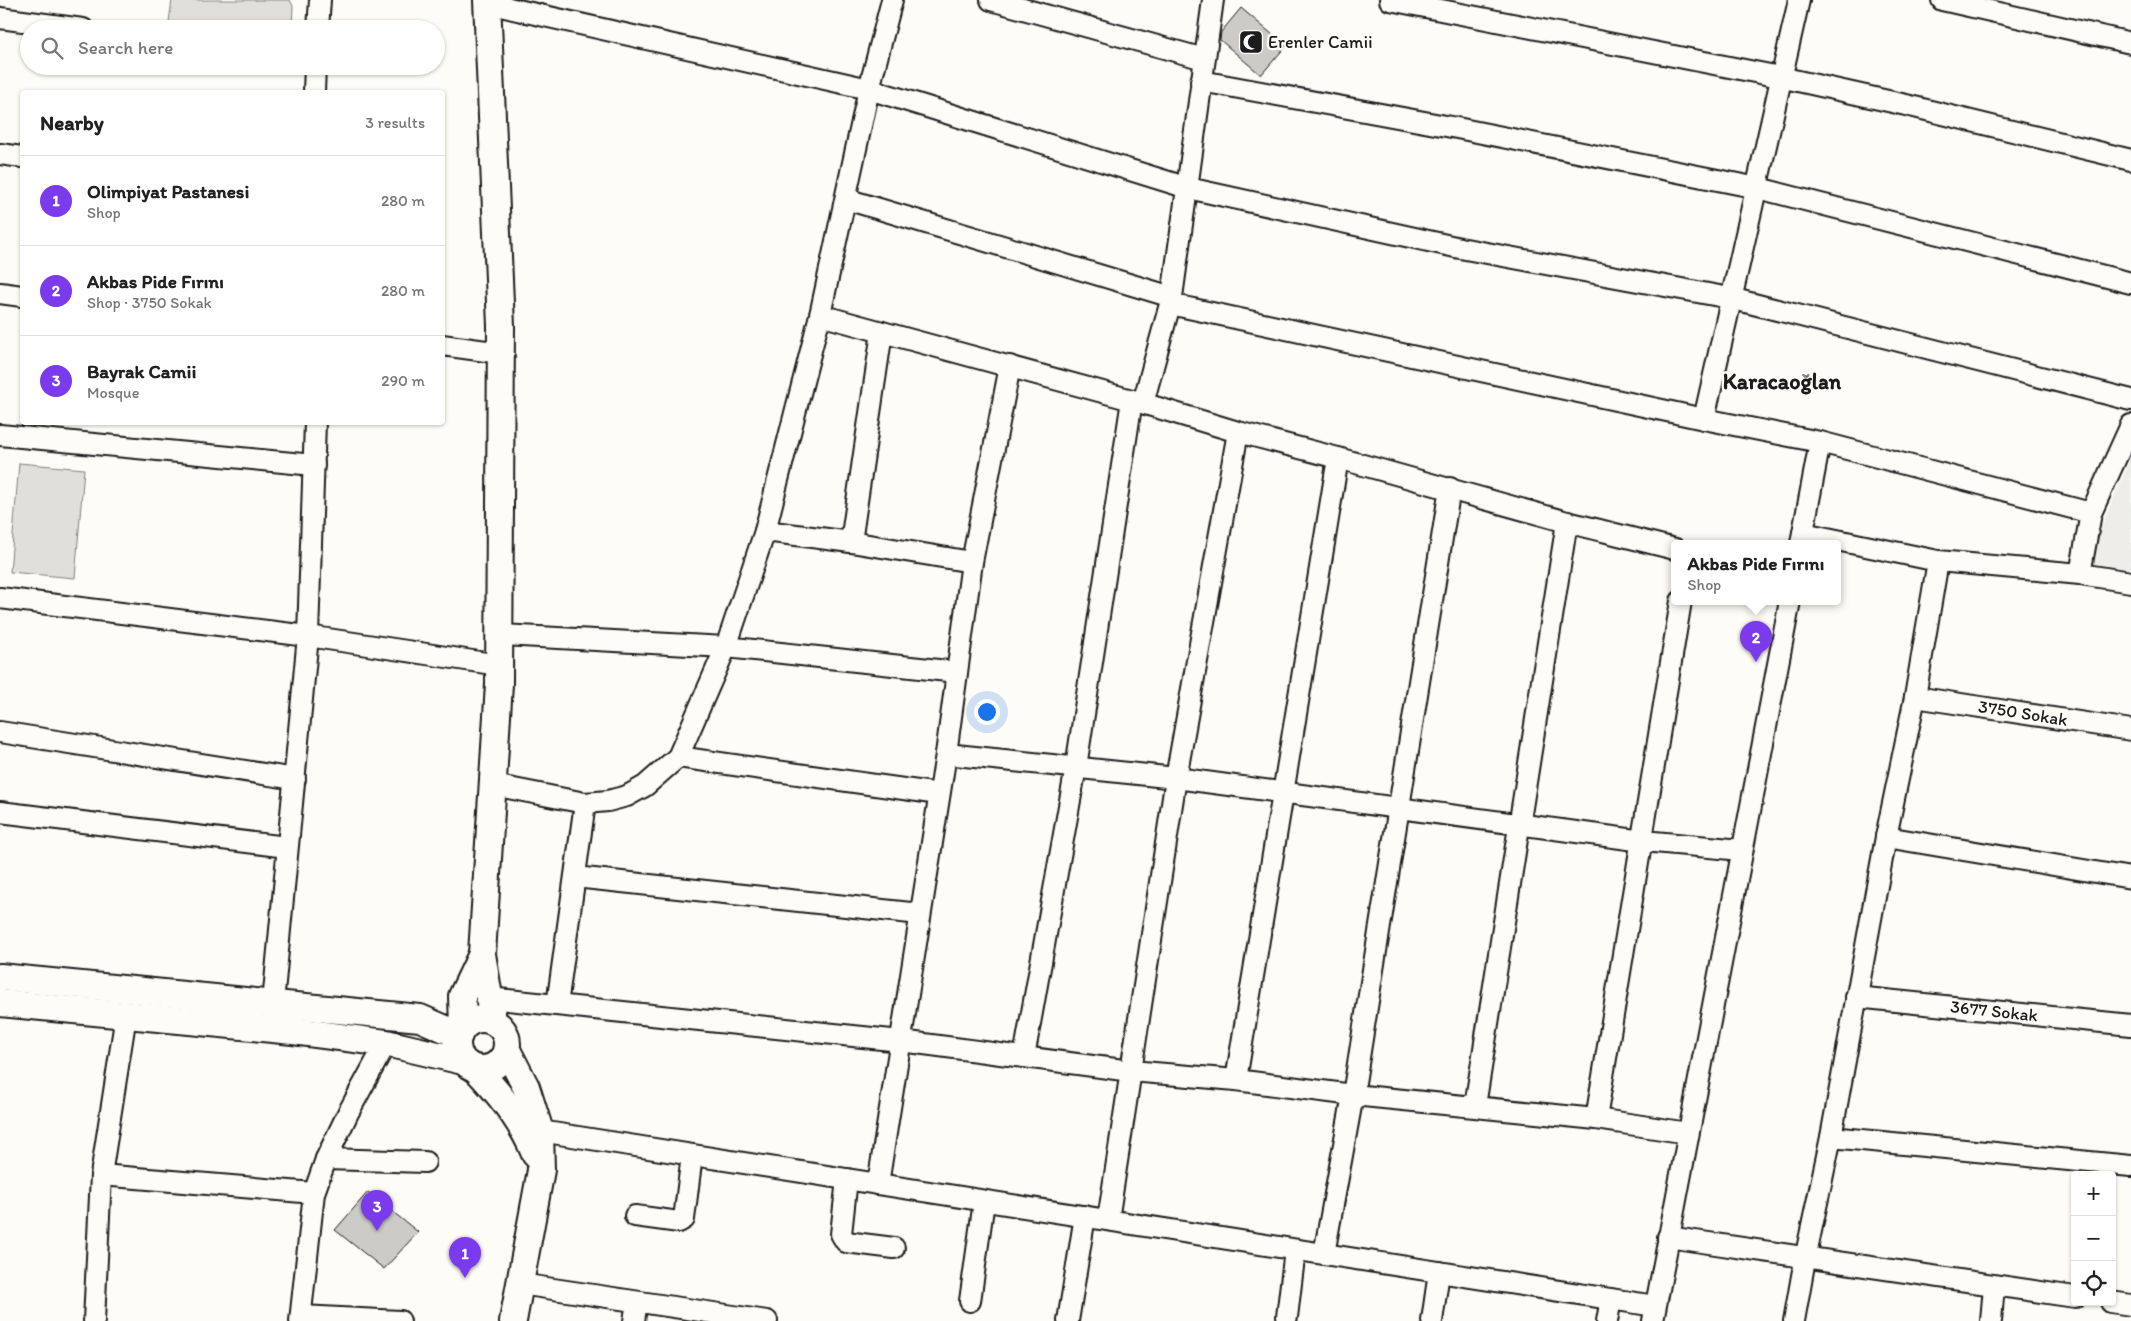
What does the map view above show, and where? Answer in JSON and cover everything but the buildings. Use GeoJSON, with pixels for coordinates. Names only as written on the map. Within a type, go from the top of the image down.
{"type":"FeatureCollection","features":[{"type":"Feature","properties":{"kind":"main road"},"geometry":{"type":"LineString","coordinates":[[0,1003],[293,1031],[386,1043],[485,1069],[498,1064],[507,1050],[505,1033],[491,1010],[482,954],[500,635],[501,353],[480,1]]}},
{"type":"Feature","properties":{"kind":"main road"},"geometry":{"type":"LineString","coordinates":[[482,954],[462,996],[461,1031],[457,1045],[470,1065],[501,1096],[534,1135]]}},
{"type":"Feature","properties":{"kind":"main road"},"geometry":{"type":"LineString","coordinates":[[0,977],[420,1018],[461,1031]]}},
{"type":"Feature","properties":{"kind":"main road"},"geometry":{"type":"LineString","coordinates":[[420,1018],[462,996]]}},
{"type":"Feature","properties":{"kind":"main road"},"geometry":{"type":"LineString","coordinates":[[461,1031],[476,1020],[484,1019],[491,1010]]}},
{"type":"Feature","properties":{"kind":"main road"},"geometry":{"type":"LineString","coordinates":[[507,1050],[526,1088],[541,1170],[513,1321]]}},
{"type":"Feature","properties":{"kind":"street"},"geometry":{"type":"LineString","coordinates":[[319,20],[320,0]]}},
{"type":"Feature","properties":{"kind":"street"},"geometry":{"type":"LineString","coordinates":[[493,785],[585,804],[627,796],[645,786],[678,757],[726,647],[765,531],[820,315],[870,89],[892,0]]}},
{"type":"Feature","properties":{"kind":"street"},"geometry":{"type":"LineString","coordinates":[[991,0],[1204,59]]}},
{"type":"Feature","properties":{"kind":"street"},"geometry":{"type":"LineString","coordinates":[[1024,1057],[1076,766],[1137,401],[1171,300],[1213,0]]}},
{"type":"Feature","properties":{"kind":"street"},"geometry":{"type":"LineString","coordinates":[[1390,0],[1780,77],[1906,105],[2131,160]]}},
{"type":"Feature","properties":{"kind":"street"},"geometry":{"type":"LineString","coordinates":[[1704,419],[1730,298],[1758,188],[1780,77],[1799,0]]}},
{"type":"Feature","properties":{"kind":"street"},"geometry":{"type":"LineString","coordinates":[[1942,0],[2131,44]]}},
{"type":"Feature","properties":{"kind":"street"},"geometry":{"type":"LineString","coordinates":[[480,1],[870,89],[1188,188],[1460,248],[1730,298],[2131,400]]}},
{"type":"Feature","properties":{"kind":"street"},"geometry":{"type":"LineString","coordinates":[[0,18],[20,21]]}},
{"type":"Feature","properties":{"kind":"street"},"geometry":{"type":"LineString","coordinates":[[314,90],[315,75]]}},
{"type":"Feature","properties":{"kind":"street"},"geometry":{"type":"LineString","coordinates":[[1201,81],[1458,128],[1758,188],[2131,283]]}},
{"type":"Feature","properties":{"kind":"street"},"geometry":{"type":"LineString","coordinates":[[0,154],[20,157]]}},
{"type":"Feature","properties":{"kind":"street"},"geometry":{"type":"LineString","coordinates":[[846,199],[1171,300],[1704,419],[1820,442],[2091,513]]}},
{"type":"Feature","properties":{"kind":"street"},"geometry":{"type":"LineString","coordinates":[[0,293],[20,296]]}},
{"type":"Feature","properties":{"kind":"street"},"geometry":{"type":"LineString","coordinates":[[820,315],[1137,401],[1238,432],[1450,488],[1567,522],[1671,548]]}},
{"type":"Feature","properties":{"kind":"street"},"geometry":{"type":"LineString","coordinates":[[851,542],[882,332]]}},
{"type":"Feature","properties":{"kind":"street"},"geometry":{"type":"LineString","coordinates":[[445,345],[501,353]]}},
{"type":"Feature","properties":{"kind":"street"},"geometry":{"type":"LineString","coordinates":[[878,1184],[946,754],[972,562],[1010,366]]}},
{"type":"Feature","properties":{"kind":"street"},"geometry":{"type":"LineString","coordinates":[[273,1004],[308,636],[315,425]]}},
{"type":"Feature","properties":{"kind":"street"},"geometry":{"type":"LineString","coordinates":[[2080,574],[2091,513],[2131,425]]}},
{"type":"Feature","properties":{"kind":"street"},"geometry":{"type":"LineString","coordinates":[[1108,1220],[1176,778],[1238,432]]}},
{"type":"Feature","properties":{"kind":"street"},"geometry":{"type":"LineString","coordinates":[[0,435],[314,465]]}},
{"type":"Feature","properties":{"kind":"street"},"geometry":{"type":"LineString","coordinates":[[1802,538],[1820,442]]}},
{"type":"Feature","properties":{"kind":"street"},"geometry":{"type":"LineString","coordinates":[[1236,1080],[1338,458]]}},
{"type":"Feature","properties":{"kind":"street"},"geometry":{"type":"LineString","coordinates":[[1324,1254],[1353,1095],[1450,488]]}},
{"type":"Feature","properties":{"kind":"street"},"geometry":{"type":"LineString","coordinates":[[1474,1106],[1567,522]]}},
{"type":"Feature","properties":{"kind":"street"},"geometry":{"type":"LineString","coordinates":[[765,531],[851,542],[972,562]]}},
{"type":"Feature","properties":{"kind":"street"},"geometry":{"type":"LineString","coordinates":[[1841,545],[1938,561],[2080,574],[2131,582]]}},
{"type":"Feature","properties":{"kind":"street"},"geometry":{"type":"LineString","coordinates":[[1794,1321],[1804,1259],[1831,1137],[1886,837],[1915,697],[1938,561]]}},
{"type":"Feature","properties":{"kind":"street"},"geometry":{"type":"LineString","coordinates":[[0,601],[308,636],[499,666]]}},
{"type":"Feature","properties":{"kind":"street"},"geometry":{"type":"LineString","coordinates":[[1596,1119],[1680,605]]}},
{"type":"Feature","properties":{"kind":"street"},"geometry":{"type":"LineString","coordinates":[[534,1135],[692,1155],[1611,1299],[1654,1314],[1789,605]]}},
{"type":"Feature","properties":{"kind":"street"},"geometry":{"type":"LineString","coordinates":[[500,635],[726,647],[957,672]]}},
{"type":"Feature","properties":{"kind":"street","name":"3750 Sokak"},"geometry":{"type":"LineString","coordinates":[[1915,697],[2131,730]]}},
{"type":"Feature","properties":{"kind":"street"},"geometry":{"type":"LineString","coordinates":[[0,732],[295,779]]}},
{"type":"Feature","properties":{"kind":"street"},"geometry":{"type":"LineString","coordinates":[[946,754],[1076,766],[1176,778],[1643,841],[1742,850]]}},
{"type":"Feature","properties":{"kind":"street"},"geometry":{"type":"LineString","coordinates":[[678,757],[939,794]]}},
{"type":"Feature","properties":{"kind":"street"},"geometry":{"type":"LineString","coordinates":[[557,1005],[585,804]]}},
{"type":"Feature","properties":{"kind":"street"},"geometry":{"type":"LineString","coordinates":[[0,812],[287,848]]}},
{"type":"Feature","properties":{"kind":"street"},"geometry":{"type":"LineString","coordinates":[[1886,837],[2131,878]]}},
{"type":"Feature","properties":{"kind":"street"},"geometry":{"type":"LineString","coordinates":[[575,877],[920,914]]}},
{"type":"Feature","properties":{"kind":"street","name":"3677 Sokak"},"geometry":{"type":"LineString","coordinates":[[1856,998],[2131,1026]]}},
{"type":"Feature","properties":{"kind":"street"},"geometry":{"type":"LineString","coordinates":[[491,1010],[557,1005],[901,1041],[1131,1071],[1236,1080],[1353,1095],[1596,1119],[1688,1133]]}},
{"type":"Feature","properties":{"kind":"street"},"geometry":{"type":"LineString","coordinates":[[94,1321],[101,1175],[126,1015]]}},
{"type":"Feature","properties":{"kind":"street"},"geometry":{"type":"LineString","coordinates":[[386,1043],[348,1113],[326,1159],[314,1193],[300,1318],[400,1321]]}},
{"type":"Feature","properties":{"kind":"street"},"geometry":{"type":"LineString","coordinates":[[1831,1137],[2131,1166]]}},
{"type":"Feature","properties":{"kind":"street"},"geometry":{"type":"LineString","coordinates":[[634,1216],[679,1222],[684,1219],[692,1155]]}},
{"type":"Feature","properties":{"kind":"street"},"geometry":{"type":"LineString","coordinates":[[326,1159],[425,1162]]}},
{"type":"Feature","properties":{"kind":"street"},"geometry":{"type":"LineString","coordinates":[[101,1175],[314,1193]]}},
{"type":"Feature","properties":{"kind":"street"},"geometry":{"type":"LineString","coordinates":[[847,1179],[842,1239],[846,1242],[894,1248]]}},
{"type":"Feature","properties":{"kind":"street"},"geometry":{"type":"LineString","coordinates":[[970,1301],[984,1201]]}},
{"type":"Feature","properties":{"kind":"street"},"geometry":{"type":"LineString","coordinates":[[1068,1321],[1085,1216]]}},
{"type":"Feature","properties":{"kind":"street"},"geometry":{"type":"LineString","coordinates":[[1668,1237],[1804,1259],[2071,1296]]}},
{"type":"Feature","properties":{"kind":"street"},"geometry":{"type":"LineString","coordinates":[[1287,1317],[1295,1250]]}},
{"type":"Feature","properties":{"kind":"street"},"geometry":{"type":"LineString","coordinates":[[1432,1321],[1440,1272]]}},
{"type":"Feature","properties":{"kind":"street"},"geometry":{"type":"LineString","coordinates":[[520,1284],[635,1311],[767,1321]]}},
{"type":"Feature","properties":{"kind":"street"},"geometry":{"type":"LineString","coordinates":[[1991,1321],[1994,1286]]}},
{"type":"Feature","properties":{"kind":"street"},"geometry":{"type":"LineString","coordinates":[[1607,1321],[1611,1299]]}},
{"type":"Feature","properties":{"kind":"street"},"geometry":{"type":"LineString","coordinates":[[2116,1303],[2131,1305]]}},
{"type":"Feature","properties":{"kind":"shaded area"},"geometry":{"type":"Polygon","coordinates":[[[172,0],[290,0],[293,6],[292,20],[169,20],[172,0]]]}},
{"type":"Feature","properties":{"kind":"shaded area"},"geometry":{"type":"Polygon","coordinates":[[[2131,458],[2131,578],[2082,571],[2131,458]]]}},
{"type":"Feature","properties":{"kind":"shaded area"},"geometry":{"type":"Polygon","coordinates":[[[19,463],[84,469],[75,578],[10,572],[19,463]]]}},
{"type":"Feature","properties":{"kind":"place","name":"Erenler Camii"},"geometry":{"type":"Point","coordinates":[1251,42]}},
{"type":"Feature","properties":{"kind":"place","name":"Akbas Pide Fırını"},"geometry":{"type":"Point","coordinates":[1756,662]}},
{"type":"Feature","properties":{"kind":"place","name":"Bayrak Camii"},"geometry":{"type":"Point","coordinates":[377,1231]}},
{"type":"Feature","properties":{"kind":"place","name":"Olimpiyat Pastanesi"},"geometry":{"type":"Point","coordinates":[465,1278]}},
{"type":"Feature","properties":{"kind":"district","name":"Karacaoğlan"},"geometry":{"type":"Point","coordinates":[1782,381]}}]}
